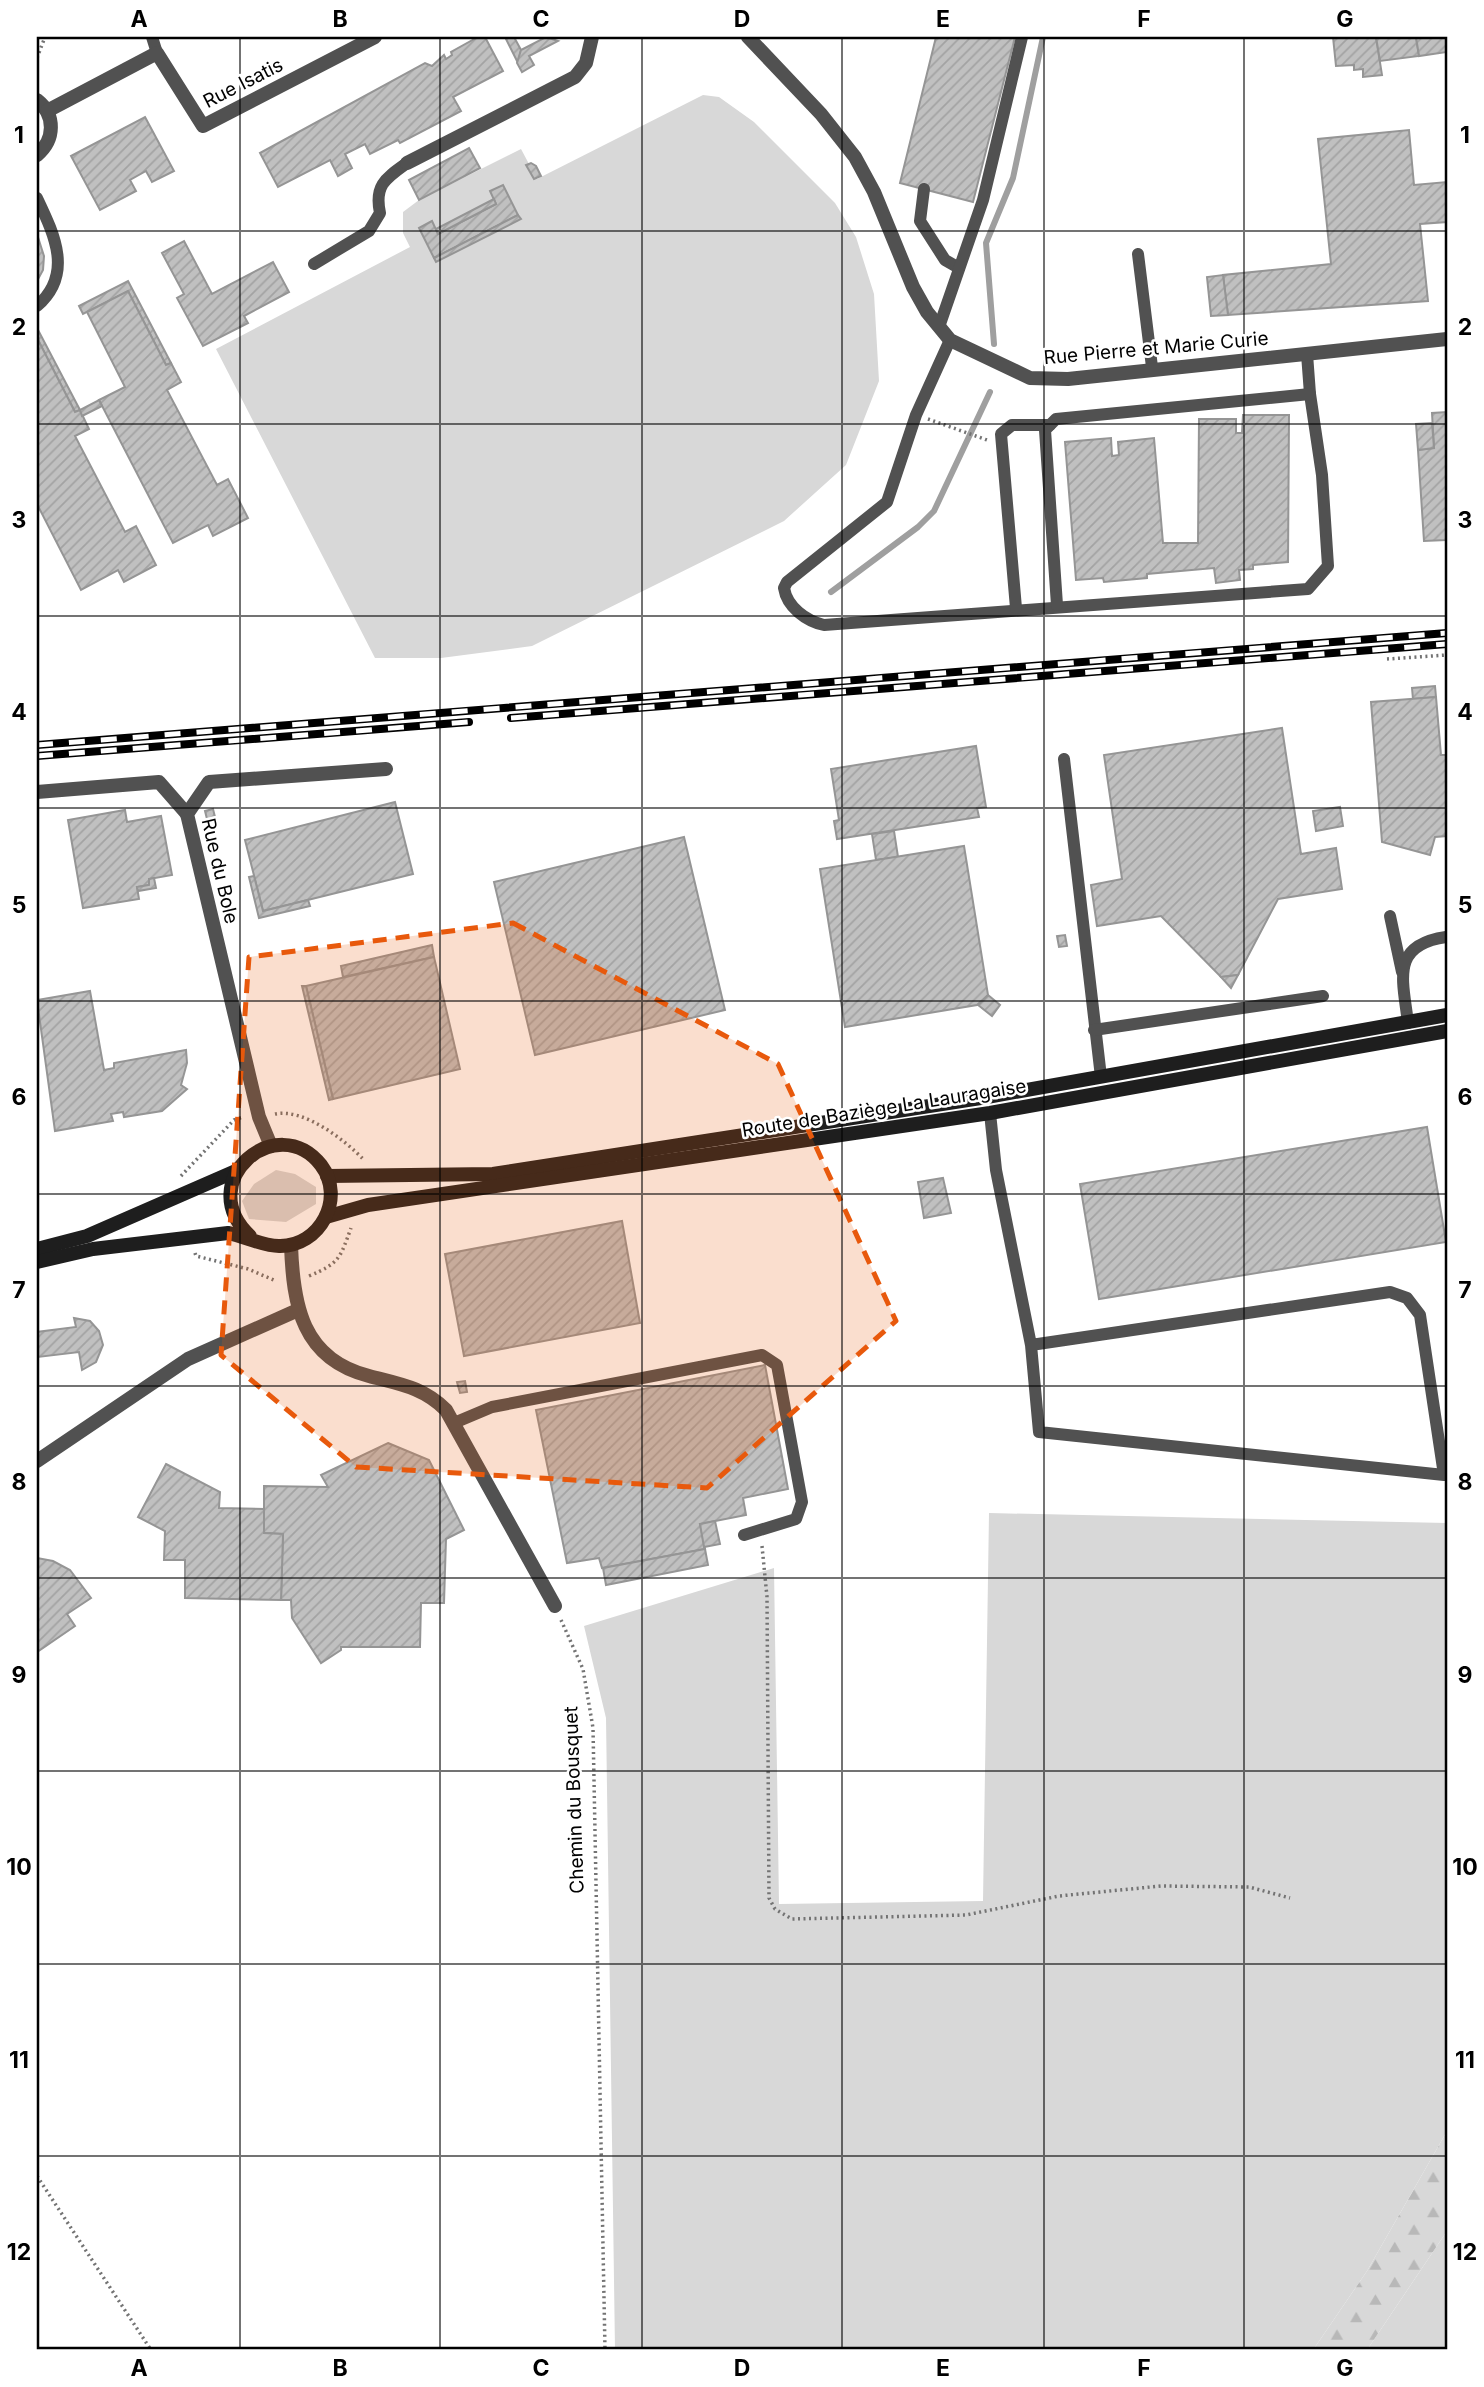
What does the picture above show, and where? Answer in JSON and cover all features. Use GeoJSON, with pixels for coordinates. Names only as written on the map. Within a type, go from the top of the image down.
{"type":"FeatureCollection","features":[{"type":"Feature","properties":{"kind":"main road","name":"Route de Baziège La Lauragaise"},"geometry":{"type":"LineString","coordinates":[[327,1176],[493,1174],[1101,1077],[1447,1015]]}},
{"type":"Feature","properties":{"kind":"main road","name":"Route de Baziège La Lauragaise"},"geometry":{"type":"LineString","coordinates":[[326,1217],[368,1205],[990,1113],[1447,1031]]}},
{"type":"Feature","properties":{"kind":"main road"},"geometry":{"type":"LineString","coordinates":[[37,1249],[88,1237],[236,1171],[251,1155],[271,1146],[282,1145],[304,1151],[321,1166],[331,1192],[326,1217],[309,1237],[291,1245],[270,1245],[250,1236],[228,1233],[93,1248],[37,1262]]}},
{"type":"Feature","properties":{"kind":"main road"},"geometry":{"type":"LineString","coordinates":[[236,1171],[230,1194],[231,1206],[241,1228],[250,1236]]}},
{"type":"Feature","properties":{"kind":"street","name":"Rue Isatis"},"geometry":{"type":"LineString","coordinates":[[158,53],[203,126],[375,37]]}},
{"type":"Feature","properties":{"kind":"street"},"geometry":{"type":"LineString","coordinates":[[407,163],[575,77],[586,63],[592,37]]}},
{"type":"Feature","properties":{"kind":"street","name":"Rue Pierre et Marie Curie"},"geometry":{"type":"LineString","coordinates":[[748,37],[821,114],[855,157],[874,192],[913,287],[939,327],[950,340],[1007,370],[1030,378],[1068,379],[1152,368],[1447,339]]}},
{"type":"Feature","properties":{"kind":"street"},"geometry":{"type":"LineString","coordinates":[[37,155],[48,141],[51,131],[42,105],[158,53]]}},
{"type":"Feature","properties":{"kind":"street","name":"Rue du Bole"},"geometry":{"type":"LineString","coordinates":[[271,1146],[259,1117],[187,814],[209,782],[386,769]]}},
{"type":"Feature","properties":{"kind":"street"},"geometry":{"type":"LineString","coordinates":[[37,792],[159,782],[187,814]]}},
{"type":"Feature","properties":{"kind":"street"},"geometry":{"type":"LineString","coordinates":[[291,1245],[292,1279],[304,1328],[328,1355],[342,1366],[418,1388],[434,1398],[454,1423],[555,1606]]}},
{"type":"Feature","properties":{"kind":"street"},"geometry":{"type":"LineString","coordinates":[[37,1461],[188,1359],[298,1310]]}},
{"type":"Feature","properties":{"kind":"lane"},"geometry":{"type":"LineString","coordinates":[[152,37],[158,53]]}},
{"type":"Feature","properties":{"kind":"lane"},"geometry":{"type":"LineString","coordinates":[[939,327],[983,200],[1022,37]]}},
{"type":"Feature","properties":{"kind":"lane"},"geometry":{"type":"LineString","coordinates":[[314,264],[369,231],[380,213],[376,197],[381,186],[389,176],[407,163]]}},
{"type":"Feature","properties":{"kind":"lane"},"geometry":{"type":"LineString","coordinates":[[924,189],[920,221],[945,260],[959,268]]}},
{"type":"Feature","properties":{"kind":"lane"},"geometry":{"type":"LineString","coordinates":[[37,198],[57,240],[58,278],[37,306]]}},
{"type":"Feature","properties":{"kind":"lane"},"geometry":{"type":"LineString","coordinates":[[1138,254],[1152,368]]}},
{"type":"Feature","properties":{"kind":"lane"},"geometry":{"type":"LineString","coordinates":[[950,340],[916,415],[887,502],[792,575],[784,588],[785,595],[806,618],[824,625],[1016,608],[1308,589],[1328,566],[1322,475],[1307,354]]}},
{"type":"Feature","properties":{"kind":"lane"},"geometry":{"type":"LineString","coordinates":[[1057,606],[1045,430],[1056,419],[1310,394]]}},
{"type":"Feature","properties":{"kind":"lane"},"geometry":{"type":"LineString","coordinates":[[1016,608],[1001,434],[1012,425],[1050,425]]}},
{"type":"Feature","properties":{"kind":"lane"},"geometry":{"type":"LineString","coordinates":[[1064,760],[1101,1077]]}},
{"type":"Feature","properties":{"kind":"lane"},"geometry":{"type":"LineString","coordinates":[[1390,916],[1402,972],[1408,1023]]}},
{"type":"Feature","properties":{"kind":"lane"},"geometry":{"type":"LineString","coordinates":[[1402,972],[1411,950],[1424,941],[1446,937]]}},
{"type":"Feature","properties":{"kind":"lane"},"geometry":{"type":"LineString","coordinates":[[1094,1030],[1323,996]]}},
{"type":"Feature","properties":{"kind":"lane"},"geometry":{"type":"LineString","coordinates":[[990,1113],[996,1171],[1031,1345],[1039,1432],[1444,1475],[1420,1315],[1407,1298],[1391,1292],[1031,1345]]}},
{"type":"Feature","properties":{"kind":"lane"},"geometry":{"type":"LineString","coordinates":[[454,1423],[492,1407],[762,1355],[777,1365],[802,1502],[796,1519],[744,1535]]}},
{"type":"Feature","properties":{"kind":"path"},"geometry":{"type":"LineString","coordinates":[[37,58],[45,37]]}},
{"type":"Feature","properties":{"kind":"path"},"geometry":{"type":"LineString","coordinates":[[916,415],[986,440]]}},
{"type":"Feature","properties":{"kind":"path"},"geometry":{"type":"LineString","coordinates":[[1387,659],[1447,655]]}},
{"type":"Feature","properties":{"kind":"path"},"geometry":{"type":"LineString","coordinates":[[275,1114],[283,1112],[303,1118],[356,1151],[366,1166]]}},
{"type":"Feature","properties":{"kind":"path"},"geometry":{"type":"LineString","coordinates":[[184,1180],[181,1175],[234,1120],[251,1117]]}},
{"type":"Feature","properties":{"kind":"path"},"geometry":{"type":"LineString","coordinates":[[305,1277],[334,1264],[342,1256],[353,1224]]}},
{"type":"Feature","properties":{"kind":"path"},"geometry":{"type":"LineString","coordinates":[[195,1249],[196,1256],[248,1269],[276,1281]]}},
{"type":"Feature","properties":{"kind":"path"},"geometry":{"type":"LineString","coordinates":[[760,1530],[767,1597],[769,1898],[775,1909],[792,1919],[967,1915],[1059,1896],[1206,1885],[1249,1887],[1290,1898]]}},
{"type":"Feature","properties":{"kind":"path","name":"Chemin du Bousquet"},"geometry":{"type":"LineString","coordinates":[[555,1606],[583,1670],[593,1728],[605,2350]]}},
{"type":"Feature","properties":{"kind":"path"},"geometry":{"type":"LineString","coordinates":[[37,2176],[151,2350]]}},
{"type":"Feature","properties":{"kind":"highlighted area"},"geometry":{"type":"Polygon","coordinates":[[[513,923],[778,1064],[896,1321],[707,1488],[356,1467],[221,1355],[249,957],[513,923]]]}},
{"type":"Feature","properties":{"kind":"green space"},"geometry":{"type":"Polygon","coordinates":[[[703,95],[719,97],[754,122],[835,203],[856,237],[874,294],[879,381],[846,465],[784,521],[532,646],[441,658],[375,658],[216,349],[410,247],[403,233],[403,212],[419,200],[521,149],[537,179],[703,95]]]}},
{"type":"Feature","properties":{"kind":"green space"},"geometry":{"type":"Polygon","coordinates":[[[276,1170],[295,1174],[316,1187],[316,1204],[286,1222],[249,1219],[242,1201],[254,1184],[276,1170]]]}},
{"type":"Feature","properties":{"kind":"green space"},"geometry":{"type":"Polygon","coordinates":[[[989,1513],[1447,1523],[1447,2131],[1367,2271],[1313,2350],[615,2350],[606,1718],[584,1626],[774,1568],[779,1904],[983,1901],[989,1513]]]}},
{"type":"Feature","properties":{"kind":"green space"},"geometry":{"type":"Polygon","coordinates":[[[1447,2131],[1447,2231],[1367,2350],[1313,2350],[1367,2271],[1447,2131]]]}},
{"type":"Feature","properties":{"kind":"green space"},"geometry":{"type":"Polygon","coordinates":[[[1447,2231],[1447,2350],[1367,2350],[1447,2231]]]}},
{"type":"Feature","properties":{"kind":"building"},"geometry":{"type":"Polygon","coordinates":[[[478,37],[485,37],[503,71],[453,97],[461,111],[400,143],[398,140],[370,154],[365,144],[345,154],[352,168],[338,176],[330,160],[278,187],[260,153],[425,63],[432,66],[444,55],[446,59],[452,55],[451,52],[478,37]]]}},
{"type":"Feature","properties":{"kind":"building"},"geometry":{"type":"Polygon","coordinates":[[[505,37],[514,37],[521,50],[518,63],[505,37]]]}},
{"type":"Feature","properties":{"kind":"building"},"geometry":{"type":"Polygon","coordinates":[[[546,37],[558,41],[529,56],[534,65],[522,72],[517,63],[521,50],[546,37]]]}},
{"type":"Feature","properties":{"kind":"building"},"geometry":{"type":"Polygon","coordinates":[[[936,37],[1015,37],[973,202],[900,183],[936,37]]]}},
{"type":"Feature","properties":{"kind":"building"},"geometry":{"type":"Polygon","coordinates":[[[1333,37],[1376,37],[1382,75],[1363,77],[1363,69],[1354,70],[1354,65],[1336,66],[1333,37]]]}},
{"type":"Feature","properties":{"kind":"building"},"geometry":{"type":"Polygon","coordinates":[[[1376,37],[1416,37],[1419,56],[1380,61],[1376,37]]]}},
{"type":"Feature","properties":{"kind":"building"},"geometry":{"type":"Polygon","coordinates":[[[1416,37],[1447,37],[1447,52],[1419,56],[1416,37]]]}},
{"type":"Feature","properties":{"kind":"building"},"geometry":{"type":"Polygon","coordinates":[[[145,117],[174,171],[152,182],[146,171],[130,180],[136,191],[100,210],[71,156],[145,117]]]}},
{"type":"Feature","properties":{"kind":"building"},"geometry":{"type":"Polygon","coordinates":[[[1409,130],[1414,185],[1447,182],[1447,222],[1420,224],[1428,301],[1228,315],[1223,275],[1331,264],[1318,139],[1409,130]]]}},
{"type":"Feature","properties":{"kind":"building"},"geometry":{"type":"Polygon","coordinates":[[[469,148],[480,168],[419,200],[409,180],[469,148]]]}},
{"type":"Feature","properties":{"kind":"building"},"geometry":{"type":"Polygon","coordinates":[[[531,163],[536,166],[541,176],[534,179],[526,165],[531,163]]]}},
{"type":"Feature","properties":{"kind":"building"},"geometry":{"type":"Polygon","coordinates":[[[503,185],[518,215],[434,258],[419,228],[432,221],[438,234],[496,204],[490,191],[503,185]]]}},
{"type":"Feature","properties":{"kind":"building"},"geometry":{"type":"Polygon","coordinates":[[[494,199],[496,204],[438,234],[436,229],[494,199]]]}},
{"type":"Feature","properties":{"kind":"building"},"geometry":{"type":"Polygon","coordinates":[[[518,215],[521,219],[436,262],[434,258],[518,215]]]}},
{"type":"Feature","properties":{"kind":"building"},"geometry":{"type":"Polygon","coordinates":[[[37,234],[44,256],[43,270],[37,281],[37,234]]]}},
{"type":"Feature","properties":{"kind":"building"},"geometry":{"type":"Polygon","coordinates":[[[184,241],[212,294],[273,262],[289,292],[244,316],[248,323],[203,346],[177,298],[184,294],[162,253],[184,241]]]}},
{"type":"Feature","properties":{"kind":"building"},"geometry":{"type":"Polygon","coordinates":[[[1223,275],[1228,315],[1211,316],[1207,277],[1223,275]]]}},
{"type":"Feature","properties":{"kind":"building"},"geometry":{"type":"Polygon","coordinates":[[[128,281],[171,363],[166,365],[128,291],[83,314],[79,306],[128,281]]]}},
{"type":"Feature","properties":{"kind":"building"},"geometry":{"type":"Polygon","coordinates":[[[128,291],[166,365],[171,363],[181,382],[167,390],[217,485],[228,479],[248,518],[213,536],[208,525],[173,543],[99,400],[125,387],[87,312],[128,291]]]}},
{"type":"Feature","properties":{"kind":"building"},"geometry":{"type":"Polygon","coordinates":[[[37,328],[80,410],[75,412],[37,338],[37,328]]]}},
{"type":"Feature","properties":{"kind":"building"},"geometry":{"type":"Polygon","coordinates":[[[37,338],[75,412],[80,410],[89,429],[75,436],[125,532],[136,526],[156,565],[124,582],[118,570],[81,590],[37,504],[37,338]]]}},
{"type":"Feature","properties":{"kind":"building"},"geometry":{"type":"Polygon","coordinates":[[[99,400],[102,406],[82,416],[80,410],[99,400]]]}},
{"type":"Feature","properties":{"kind":"building"},"geometry":{"type":"Polygon","coordinates":[[[1447,412],[1446,540],[1424,541],[1418,450],[1434,448],[1432,413],[1447,412]]]}},
{"type":"Feature","properties":{"kind":"building"},"geometry":{"type":"Polygon","coordinates":[[[1243,415],[1289,415],[1288,562],[1253,565],[1253,569],[1239,570],[1240,580],[1216,583],[1214,568],[1147,574],[1147,578],[1104,582],[1103,578],[1076,580],[1065,442],[1111,438],[1112,456],[1119,455],[1118,442],[1154,438],[1163,543],[1198,543],[1199,419],[1236,419],[1236,433],[1242,433],[1243,415]]]}},
{"type":"Feature","properties":{"kind":"building"},"geometry":{"type":"Polygon","coordinates":[[[1432,423],[1434,448],[1418,450],[1416,424],[1432,423]]]}},
{"type":"Feature","properties":{"kind":"building"},"geometry":{"type":"Polygon","coordinates":[[[1435,686],[1436,697],[1413,699],[1412,688],[1435,686]]]}},
{"type":"Feature","properties":{"kind":"building"},"geometry":{"type":"Polygon","coordinates":[[[1436,697],[1441,755],[1447,755],[1447,836],[1435,837],[1430,855],[1382,842],[1371,702],[1436,697]]]}},
{"type":"Feature","properties":{"kind":"building"},"geometry":{"type":"Polygon","coordinates":[[[1282,728],[1301,854],[1336,848],[1342,889],[1278,899],[1238,975],[1221,977],[1161,916],[1097,926],[1091,885],[1122,879],[1104,755],[1282,728]]]}},
{"type":"Feature","properties":{"kind":"building"},"geometry":{"type":"Polygon","coordinates":[[[976,746],[986,807],[977,808],[979,817],[837,839],[834,821],[839,820],[831,769],[976,746]]]}},
{"type":"Feature","properties":{"kind":"building"},"geometry":{"type":"Polygon","coordinates":[[[395,802],[413,874],[263,911],[245,840],[395,802]]]}},
{"type":"Feature","properties":{"kind":"building"},"geometry":{"type":"Polygon","coordinates":[[[1340,807],[1343,826],[1316,831],[1313,811],[1340,807]]]}},
{"type":"Feature","properties":{"kind":"building"},"geometry":{"type":"Polygon","coordinates":[[[213,809],[216,821],[208,823],[205,811],[213,809]]]}},
{"type":"Feature","properties":{"kind":"building"},"geometry":{"type":"Polygon","coordinates":[[[125,810],[127,822],[161,816],[172,875],[149,879],[149,885],[137,887],[139,899],[83,908],[68,820],[125,810]]]}},
{"type":"Feature","properties":{"kind":"building"},"geometry":{"type":"Polygon","coordinates":[[[894,831],[898,857],[876,860],[872,834],[894,831]]]}},
{"type":"Feature","properties":{"kind":"building"},"geometry":{"type":"Polygon","coordinates":[[[684,837],[725,1010],[535,1055],[494,882],[684,837]]]}},
{"type":"Feature","properties":{"kind":"building"},"geometry":{"type":"Polygon","coordinates":[[[964,846],[988,995],[977,1005],[845,1027],[820,869],[964,846]]]}},
{"type":"Feature","properties":{"kind":"building"},"geometry":{"type":"Polygon","coordinates":[[[254,876],[263,911],[308,900],[310,906],[259,918],[249,877],[254,876]]]}},
{"type":"Feature","properties":{"kind":"building"},"geometry":{"type":"Polygon","coordinates":[[[154,878],[156,888],[138,891],[137,887],[149,885],[149,879],[154,878]]]}},
{"type":"Feature","properties":{"kind":"building"},"geometry":{"type":"Polygon","coordinates":[[[1065,935],[1067,946],[1059,947],[1057,936],[1065,935]]]}},
{"type":"Feature","properties":{"kind":"building"},"geometry":{"type":"Polygon","coordinates":[[[432,945],[434,957],[343,977],[341,966],[432,945]]]}},
{"type":"Feature","properties":{"kind":"building"},"geometry":{"type":"Polygon","coordinates":[[[434,957],[460,1069],[333,1099],[306,986],[434,957]]]}},
{"type":"Feature","properties":{"kind":"building"},"geometry":{"type":"Polygon","coordinates":[[[1238,975],[1231,988],[1221,977],[1238,975]]]}},
{"type":"Feature","properties":{"kind":"building"},"geometry":{"type":"Polygon","coordinates":[[[302,986],[306,986],[333,1099],[329,1100],[302,986]]]}},
{"type":"Feature","properties":{"kind":"building"},"geometry":{"type":"Polygon","coordinates":[[[90,991],[104,1070],[114,1068],[114,1063],[186,1050],[187,1063],[181,1085],[187,1089],[162,1111],[124,1117],[123,1112],[111,1114],[113,1121],[55,1131],[37,1000],[90,991]]]}},
{"type":"Feature","properties":{"kind":"building"},"geometry":{"type":"Polygon","coordinates":[[[988,995],[1000,1005],[992,1016],[978,1005],[988,995]]]}},
{"type":"Feature","properties":{"kind":"building"},"geometry":{"type":"Polygon","coordinates":[[[1427,1127],[1446,1242],[1099,1299],[1080,1184],[1427,1127]]]}},
{"type":"Feature","properties":{"kind":"building"},"geometry":{"type":"Polygon","coordinates":[[[943,1178],[951,1213],[924,1218],[918,1182],[943,1178]]]}},
{"type":"Feature","properties":{"kind":"building"},"geometry":{"type":"Polygon","coordinates":[[[622,1221],[640,1323],[464,1356],[445,1254],[622,1221]]]}},
{"type":"Feature","properties":{"kind":"building"},"geometry":{"type":"Polygon","coordinates":[[[74,1318],[90,1321],[99,1331],[103,1345],[96,1362],[82,1370],[79,1352],[38,1357],[37,1332],[76,1327],[74,1318]]]}},
{"type":"Feature","properties":{"kind":"building"},"geometry":{"type":"Polygon","coordinates":[[[765,1365],[788,1489],[743,1498],[746,1515],[700,1524],[705,1549],[602,1568],[599,1558],[567,1563],[536,1410],[765,1365]]]}},
{"type":"Feature","properties":{"kind":"building"},"geometry":{"type":"Polygon","coordinates":[[[465,1381],[467,1392],[460,1393],[457,1382],[465,1381]]]}},
{"type":"Feature","properties":{"kind":"building"},"geometry":{"type":"Polygon","coordinates":[[[388,1443],[429,1460],[464,1530],[446,1539],[444,1603],[421,1603],[420,1647],[341,1647],[341,1650],[321,1663],[292,1618],[291,1600],[281,1600],[283,1534],[264,1533],[264,1486],[328,1487],[321,1475],[388,1443]]]}},
{"type":"Feature","properties":{"kind":"building"},"geometry":{"type":"Polygon","coordinates":[[[166,1464],[220,1492],[219,1508],[264,1509],[264,1533],[283,1534],[281,1600],[185,1598],[185,1560],[164,1560],[165,1531],[138,1517],[166,1464]]]}},
{"type":"Feature","properties":{"kind":"building"},"geometry":{"type":"Polygon","coordinates":[[[715,1521],[720,1544],[704,1547],[700,1524],[715,1521]]]}},
{"type":"Feature","properties":{"kind":"building"},"geometry":{"type":"Polygon","coordinates":[[[705,1549],[708,1565],[606,1585],[603,1568],[705,1549]]]}},
{"type":"Feature","properties":{"kind":"building"},"geometry":{"type":"Polygon","coordinates":[[[37,1558],[53,1561],[70,1570],[91,1598],[67,1614],[75,1626],[37,1652],[37,1558]]]}},
{"type":"Feature","properties":{"kind":"waterway"},"geometry":{"type":"LineString","coordinates":[[994,344],[986,243],[1013,178],[1043,37]]}},
{"type":"Feature","properties":{"kind":"waterway"},"geometry":{"type":"LineString","coordinates":[[831,592],[918,527],[934,511],[990,392]]}},
{"type":"Feature","properties":{"kind":"railway"},"geometry":{"type":"LineString","coordinates":[[37,745],[1447,633]]}},
{"type":"Feature","properties":{"kind":"railway"},"geometry":{"type":"LineString","coordinates":[[511,718],[1447,644]]}},
{"type":"Feature","properties":{"kind":"railway"},"geometry":{"type":"LineString","coordinates":[[37,756],[469,722]]}}]}
